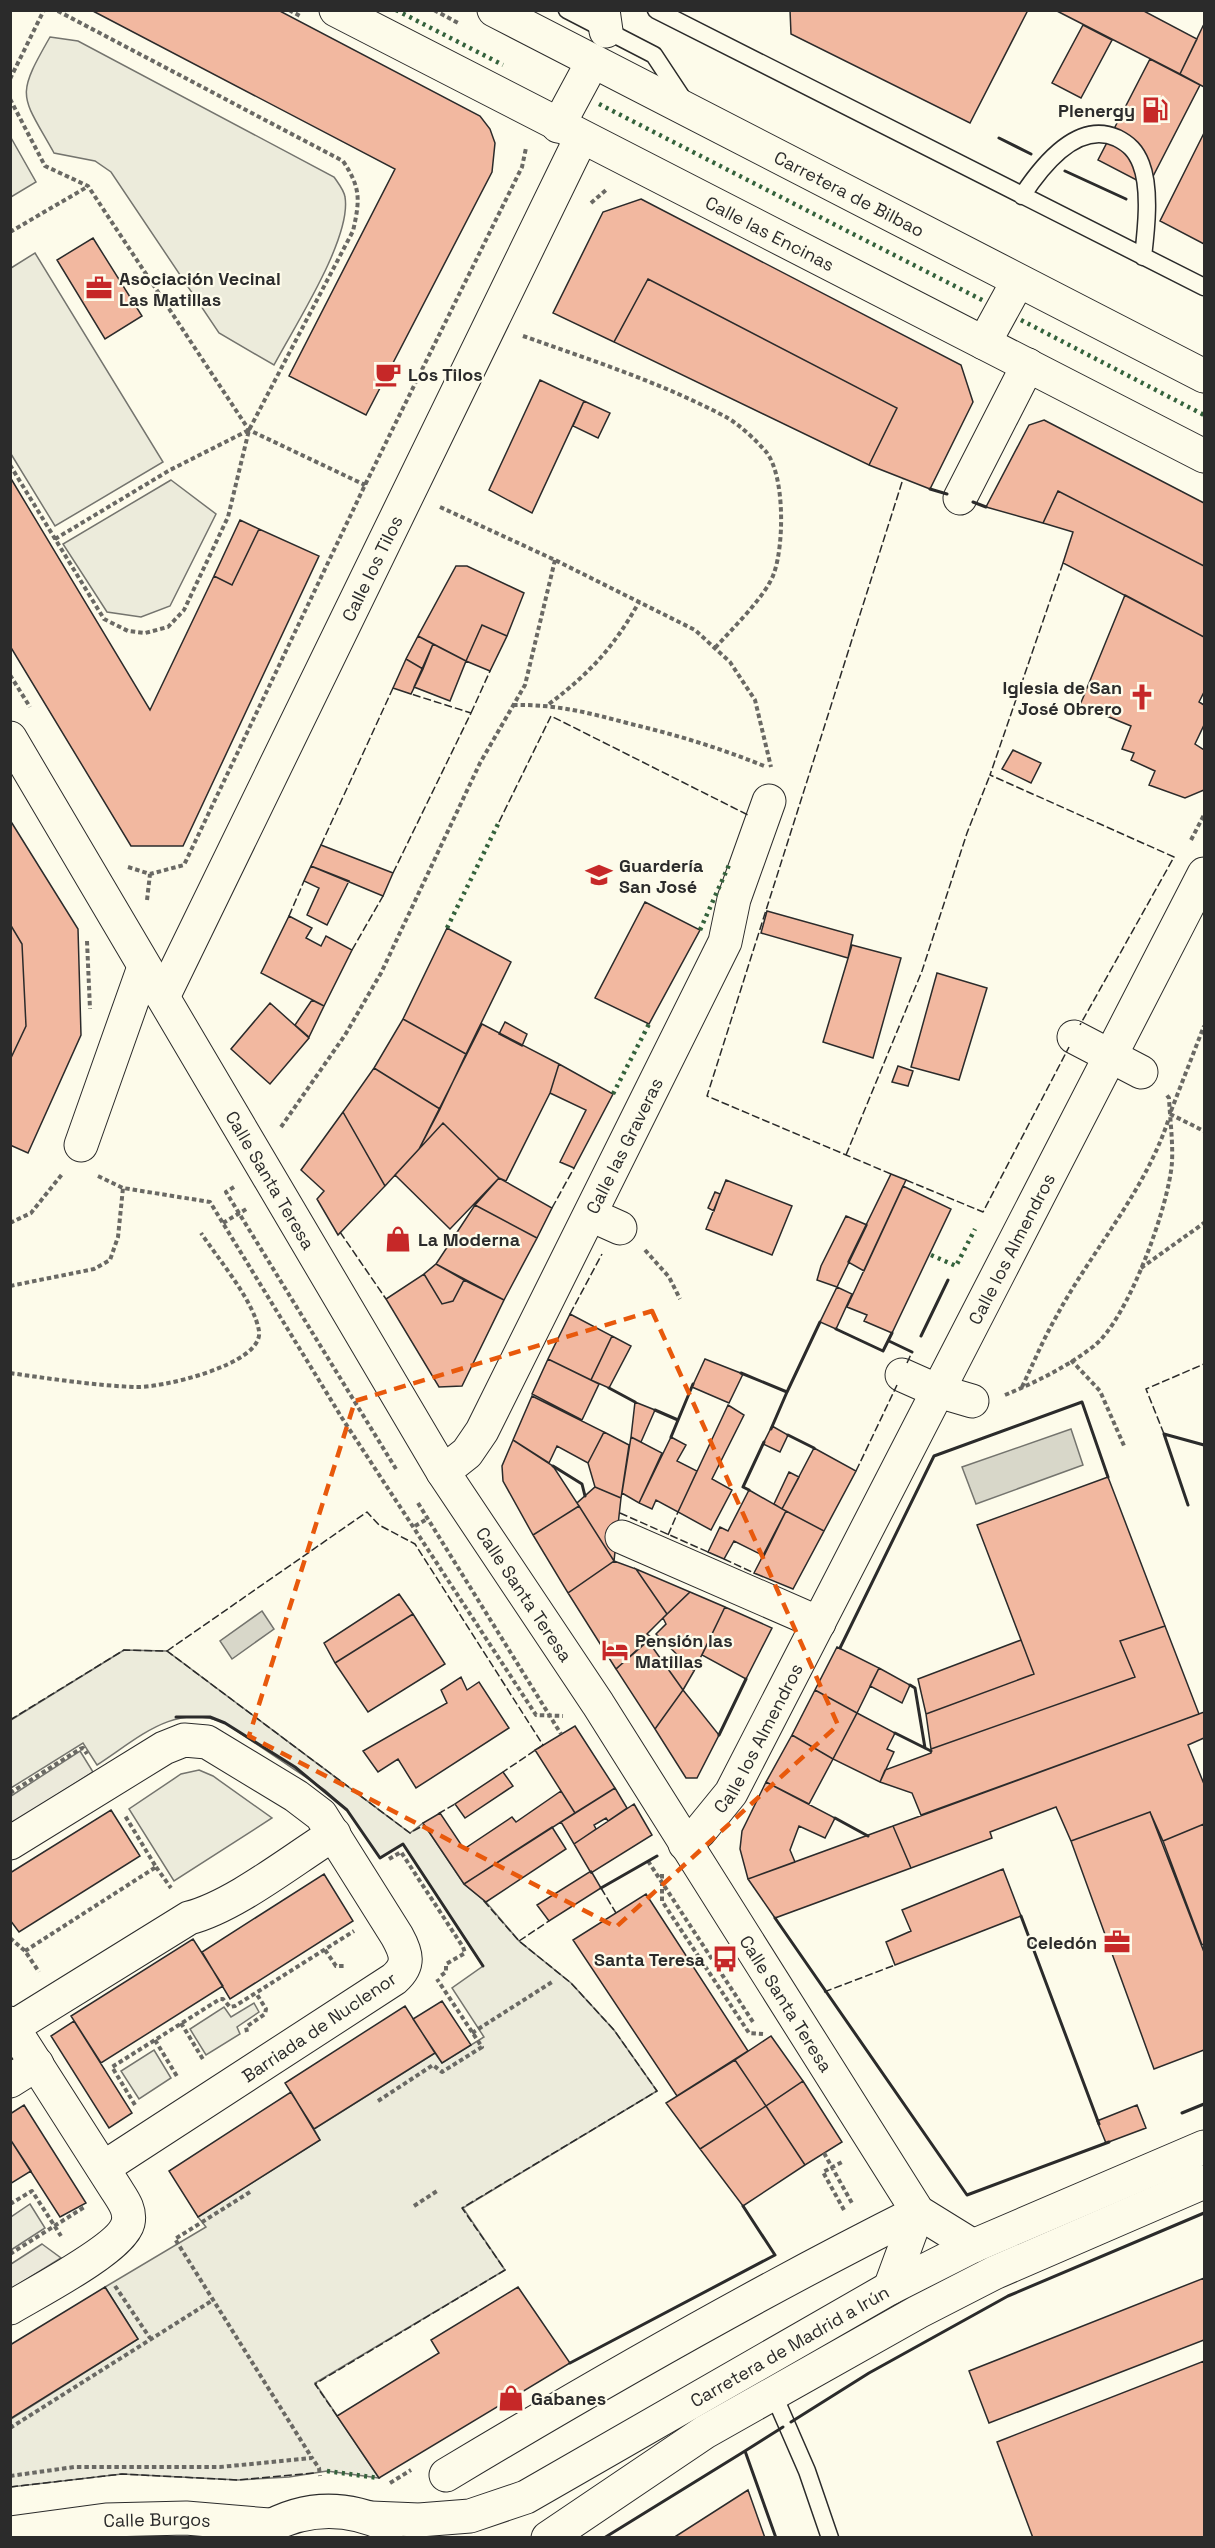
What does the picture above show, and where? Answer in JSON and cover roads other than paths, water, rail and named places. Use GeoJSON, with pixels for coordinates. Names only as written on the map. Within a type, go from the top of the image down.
{"type":"FeatureCollection","features":[{"type":"Feature","properties":{"kind":"main road","name":"Calle las Encinas"},"geometry":{"type":"LineString","coordinates":[[336,10],[1204,456]]}},
{"type":"Feature","properties":{"kind":"main road","name":"Carretera de Bilbao"},"geometry":{"type":"LineString","coordinates":[[494,10],[1204,376]]}},
{"type":"Feature","properties":{"kind":"main road","name":"Calle los Tilos"},"geometry":{"type":"LineString","coordinates":[[163,997],[491,325],[570,132],[593,61]]}},
{"type":"Feature","properties":{"kind":"main road"},"geometry":{"type":"LineString","coordinates":[[984,343],[1018,281]]}},
{"type":"Feature","properties":{"kind":"main road"},"geometry":{"type":"LineString","coordinates":[[960,498],[1028,365]]}},
{"type":"Feature","properties":{"kind":"main road","name":"Calle Santa Teresa"},"geometry":{"type":"LineString","coordinates":[[10,738],[443,1472],[604,1713],[918,2212],[942,2230],[973,2246]]}},
{"type":"Feature","properties":{"kind":"main road","name":"Calle las Graveras"},"geometry":{"type":"LineString","coordinates":[[443,1472],[468,1453],[482,1431],[725,942],[734,899],[769,801]]}},
{"type":"Feature","properties":{"kind":"main road","name":"Calle los Almendros"},"geometry":{"type":"LineString","coordinates":[[686,1844],[700,1831],[731,1793],[1204,874]]}},
{"type":"Feature","properties":{"kind":"main road"},"geometry":{"type":"LineString","coordinates":[[76,1154],[144,967]]}},
{"type":"Feature","properties":{"kind":"main road"},"geometry":{"type":"LineString","coordinates":[[1074,1037],[1112,1055],[1140,1072]]}},
{"type":"Feature","properties":{"kind":"main road"},"geometry":{"type":"LineString","coordinates":[[591,1215],[620,1228]]}},
{"type":"Feature","properties":{"kind":"main road"},"geometry":{"type":"LineString","coordinates":[[902,1375],[938,1391],[972,1401]]}},
{"type":"Feature","properties":{"kind":"main road"},"geometry":{"type":"LineString","coordinates":[[622,1537],[819,1623]]}},
{"type":"Feature","properties":{"kind":"main road","name":"Barriada de Nuclenor"},"geometry":{"type":"LineString","coordinates":[[10,1843],[164,1748],[184,1740],[207,1742],[279,1785],[321,1815],[407,1956],[404,1970],[394,1979],[103,2168]]}},
{"type":"Feature","properties":{"kind":"main road"},"geometry":{"type":"LineString","coordinates":[[10,2308],[113,2244],[126,2229],[128,2208],[103,2168],[23,2072],[12,2025],[189,1918],[206,1913],[231,1899],[334,1834]]}},
{"type":"Feature","properties":{"kind":"main road","name":"Carretera de Madrid a Irún"},"geometry":{"type":"LineString","coordinates":[[371,2518],[419,2520],[470,2516],[526,2497],[890,2288],[973,2246],[1092,2193],[1204,2147]]}},
{"type":"Feature","properties":{"kind":"main road","name":"Carretera de Madrid a Irún"},"geometry":{"type":"LineString","coordinates":[[548,2538],[671,2452],[918,2312],[994,2273],[1204,2182]]}},
{"type":"Feature","properties":{"kind":"main road"},"geometry":{"type":"LineString","coordinates":[[446,2475],[697,2328],[918,2212]]}},
{"type":"Feature","properties":{"kind":"main road"},"geometry":{"type":"LineString","coordinates":[[890,2288],[918,2212]]}},
{"type":"Feature","properties":{"kind":"main road"},"geometry":{"type":"LineString","coordinates":[[260,2531],[302,2513],[320,2510],[354,2513],[371,2518],[406,2538]]}},
{"type":"Feature","properties":{"kind":"main road","name":"Calle Burgos"},"geometry":{"type":"LineString","coordinates":[[10,2533],[106,2520],[186,2518],[260,2531]]}},
{"type":"Feature","properties":{"kind":"lane"},"geometry":{"type":"LineString","coordinates":[[567,10],[605,21],[654,55],[692,113]]}},
{"type":"Feature","properties":{"kind":"lane"},"geometry":{"type":"LineString","coordinates":[[656,10],[1204,287]]}},
{"type":"Feature","properties":{"kind":"lane"},"geometry":{"type":"LineString","coordinates":[[1022,196],[1039,170],[1065,148],[1086,135],[1111,135],[1131,145],[1142,165],[1146,225],[1143,257]]}},
{"type":"Feature","properties":{"kind":"lane"},"geometry":{"type":"LineString","coordinates":[[773,2393],[807,2471],[830,2538]]}},
{"type":"Feature","properties":{"kind":"place","name":"Plenergy"},"geometry":{"type":"Point","coordinates":[1155,110]}},
{"type":"Feature","properties":{"kind":"place","name":"Asociación Vecinal Las Matillas"},"geometry":{"type":"Point","coordinates":[99,288]}},
{"type":"Feature","properties":{"kind":"place","name":"Los Tilos"},"geometry":{"type":"Point","coordinates":[388,374]}},
{"type":"Feature","properties":{"kind":"place","name":"Iglesia de San José Obrero"},"geometry":{"type":"Point","coordinates":[1142,697]}},
{"type":"Feature","properties":{"kind":"place","name":"Guardería San José"},"geometry":{"type":"Point","coordinates":[599,875]}},
{"type":"Feature","properties":{"kind":"place","name":"La Moderna"},"geometry":{"type":"Point","coordinates":[398,1239]}},
{"type":"Feature","properties":{"kind":"place","name":"Pensión las Matillas"},"geometry":{"type":"Point","coordinates":[615,1650]}},
{"type":"Feature","properties":{"kind":"place","name":"Celedón"},"geometry":{"type":"Point","coordinates":[1117,1942]}},
{"type":"Feature","properties":{"kind":"place","name":"Santa Teresa"},"geometry":{"type":"Point","coordinates":[725,1959]}},
{"type":"Feature","properties":{"kind":"place","name":"Gabanes"},"geometry":{"type":"Point","coordinates":[511,2398]}}]}
